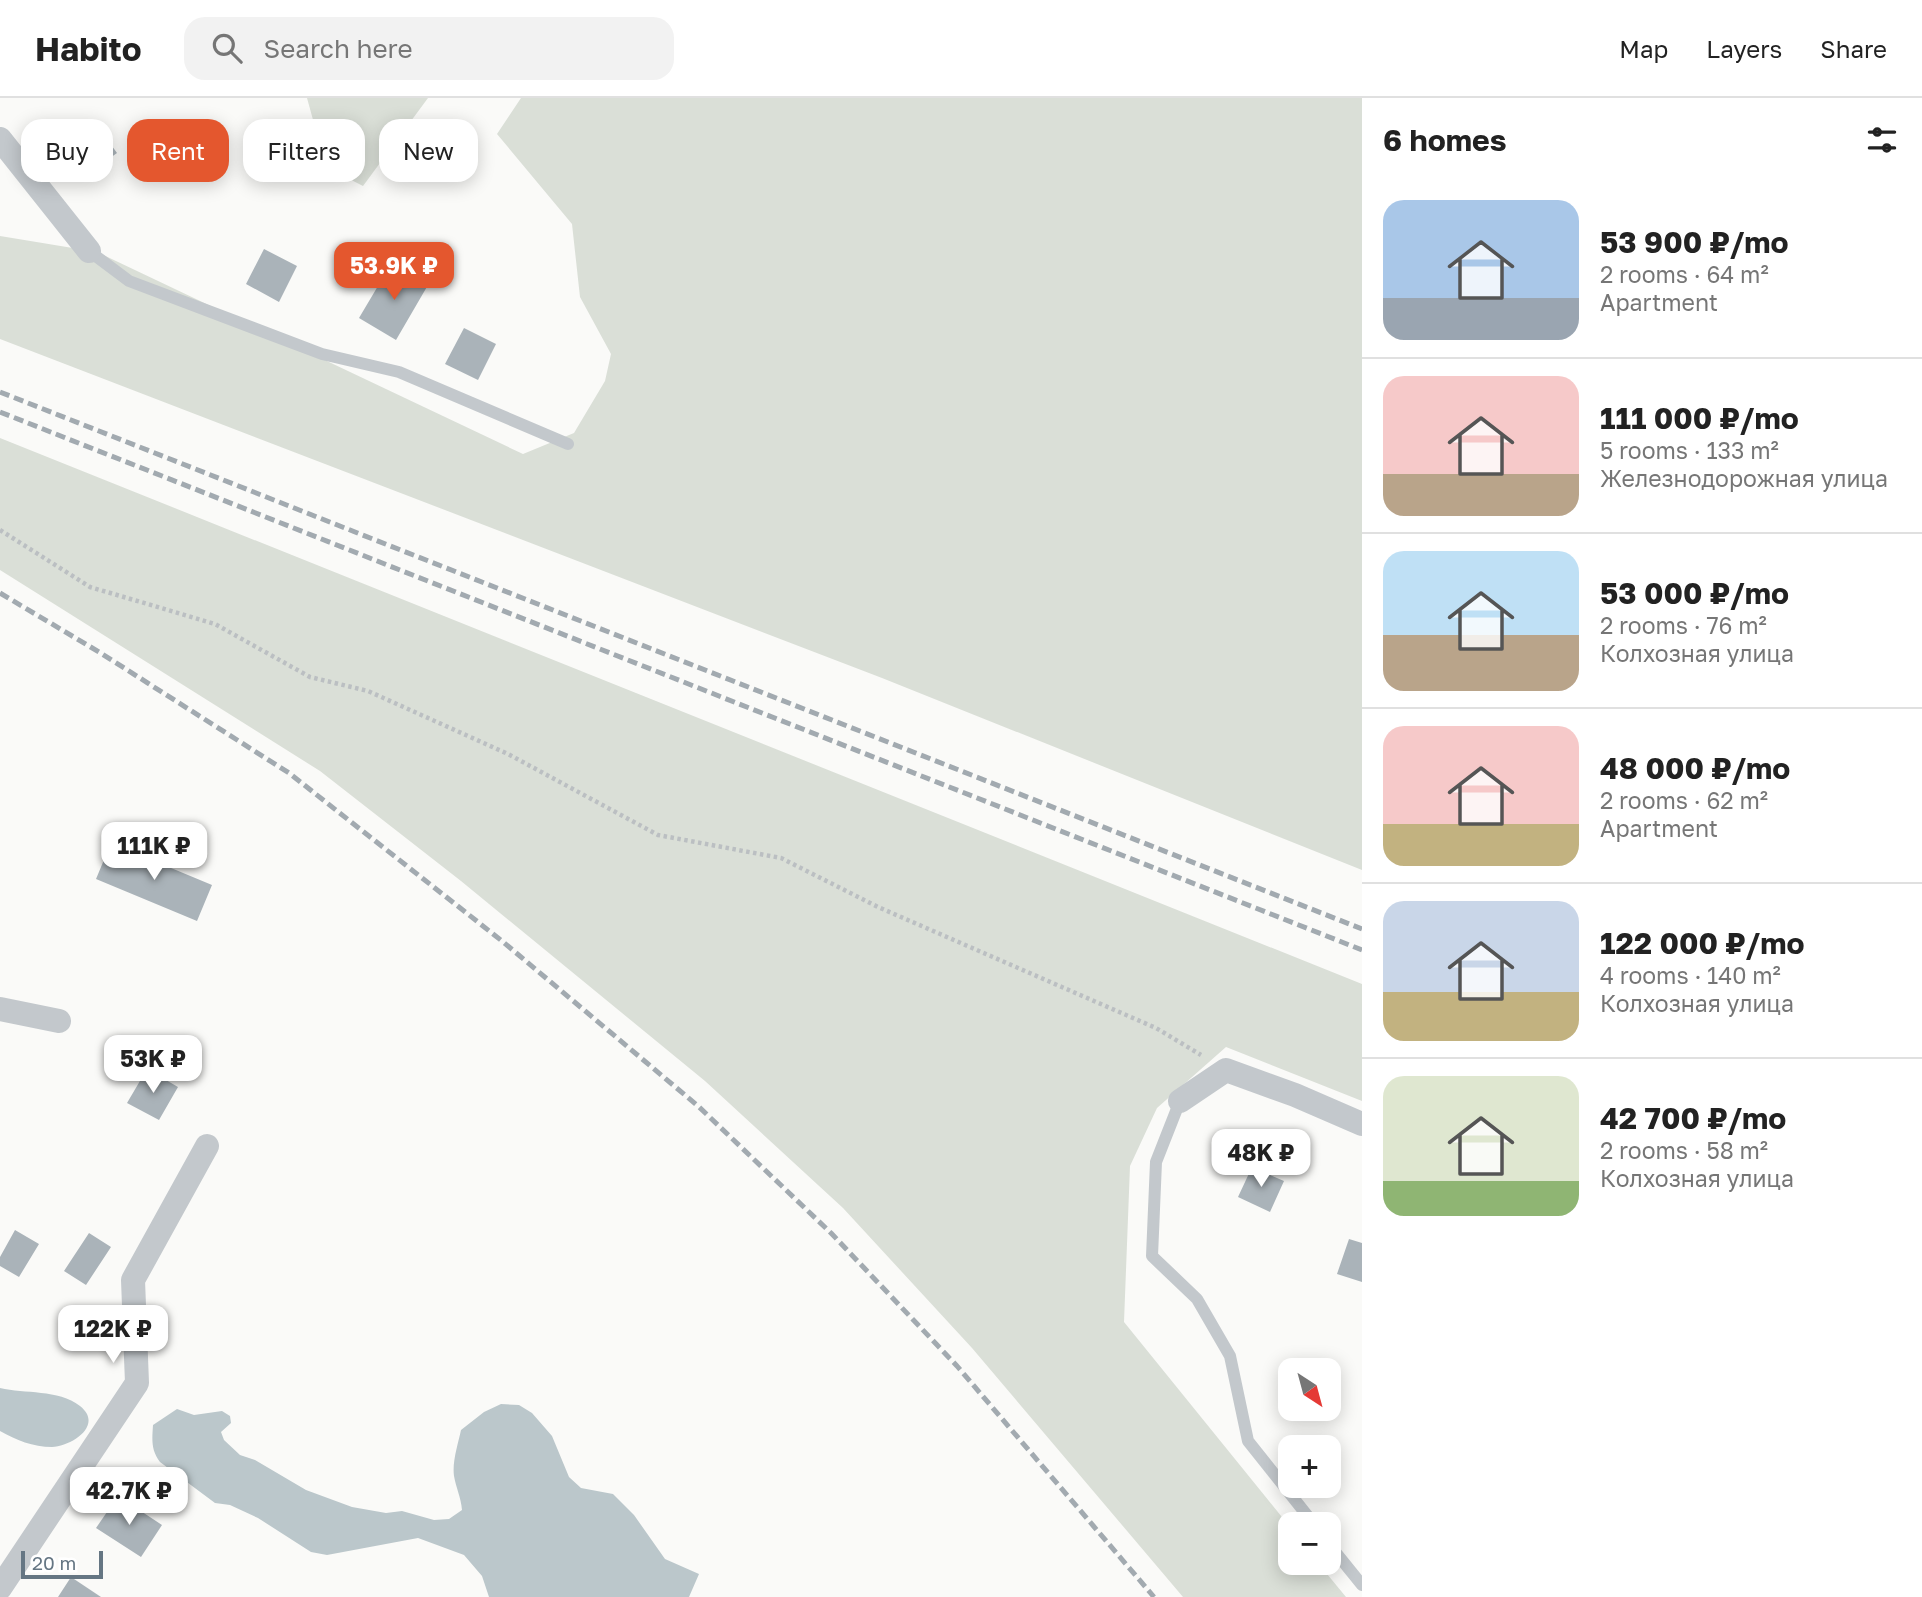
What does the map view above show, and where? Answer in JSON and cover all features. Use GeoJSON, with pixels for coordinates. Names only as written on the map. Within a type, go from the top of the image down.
{"type":"FeatureCollection","features":[{"type":"Feature","properties":{"kind":"street"},"geometry":{"type":"LineString","coordinates":[[0,139],[89,251]]}},
{"type":"Feature","properties":{"kind":"street"},"geometry":{"type":"LineString","coordinates":[[0,1009],[59,1021]]}},
{"type":"Feature","properties":{"kind":"street"},"geometry":{"type":"LineString","coordinates":[[1180,1101],[1226,1070],[1362,1124]]}},
{"type":"Feature","properties":{"kind":"street"},"geometry":{"type":"LineString","coordinates":[[0,1588],[136,1383],[133,1280],[207,1146]]}},
{"type":"Feature","properties":{"kind":"lane"},"geometry":{"type":"LineString","coordinates":[[89,251],[129,281],[322,354],[398,372],[569,444]]}},
{"type":"Feature","properties":{"kind":"lane"},"geometry":{"type":"LineString","coordinates":[[1180,1101],[1156,1163],[1152,1256],[1196,1299],[1230,1356],[1248,1441],[1304,1512]]}},
{"type":"Feature","properties":{"kind":"lane"},"geometry":{"type":"LineString","coordinates":[[1341,1559],[1362,1585]]}},
{"type":"Feature","properties":{"kind":"path"},"geometry":{"type":"LineString","coordinates":[[0,530],[90,587],[215,624],[310,677],[368,691],[508,754],[658,835],[781,858],[878,907],[1156,1028],[1226,1070]]}},
{"type":"Feature","properties":{"kind":"shaded area"},"geometry":{"type":"Polygon","coordinates":[[[307,98],[428,98],[412,119],[379,119],[379,164],[363,186],[355,182],[365,182],[365,119],[313,119],[307,98]]]}},
{"type":"Feature","properties":{"kind":"shaded area"},"geometry":{"type":"Polygon","coordinates":[[[521,98],[1362,98],[1362,870],[882,678],[0,339],[0,236],[97,252],[523,454],[574,433],[605,381],[611,354],[580,297],[572,224],[497,134],[521,98]]]}},
{"type":"Feature","properties":{"kind":"shaded area"},"geometry":{"type":"Polygon","coordinates":[[[0,438],[1362,984],[1362,1101],[1226,1047],[1157,1108],[1130,1166],[1124,1322],[1278,1512],[1278,1575],[1328,1575],[1346,1597],[1183,1597],[972,1348],[843,1208],[705,1081],[461,881],[320,771],[0,570],[0,438]]]}},
{"type":"Feature","properties":{"kind":"shaded area"},"geometry":{"type":"Polygon","coordinates":[[[0,1388],[52,1394],[71,1401],[87,1413],[87,1427],[76,1439],[60,1446],[45,1447],[12,1437],[0,1431],[0,1388]]]}},
{"type":"Feature","properties":{"kind":"shaded area"},"geometry":{"type":"Polygon","coordinates":[[[501,1404],[519,1405],[532,1413],[552,1436],[569,1477],[581,1488],[613,1494],[634,1515],[665,1559],[699,1574],[689,1597],[489,1597],[482,1576],[464,1555],[418,1538],[327,1555],[311,1552],[258,1518],[230,1505],[215,1503],[160,1462],[153,1445],[153,1425],[177,1409],[194,1415],[222,1411],[230,1416],[231,1423],[221,1432],[224,1440],[240,1455],[255,1460],[306,1490],[352,1507],[386,1513],[402,1511],[434,1520],[449,1519],[462,1510],[454,1471],[461,1430],[484,1412],[501,1404]]]}},
{"type":"Feature","properties":{"kind":"building"},"geometry":{"type":"Polygon","coordinates":[[[264,249],[297,266],[279,302],[246,284],[264,249]]]}},
{"type":"Feature","properties":{"kind":"building"},"geometry":{"type":"Polygon","coordinates":[[[391,264],[428,285],[396,340],[359,318],[391,264]]]}},
{"type":"Feature","properties":{"kind":"building"},"geometry":{"type":"Polygon","coordinates":[[[464,328],[496,344],[478,380],[445,364],[464,328]]]}},
{"type":"Feature","properties":{"kind":"building"},"geometry":{"type":"Polygon","coordinates":[[[111,843],[212,885],[197,921],[96,879],[111,843]]]}},
{"type":"Feature","properties":{"kind":"building"},"geometry":{"type":"Polygon","coordinates":[[[147,1069],[178,1087],[159,1120],[127,1103],[147,1069]]]}},
{"type":"Feature","properties":{"kind":"building"},"geometry":{"type":"Polygon","coordinates":[[[1252,1167],[1284,1181],[1270,1212],[1238,1197],[1252,1167]]]}},
{"type":"Feature","properties":{"kind":"building"},"geometry":{"type":"Polygon","coordinates":[[[15,1230],[39,1244],[19,1277],[0,1266],[0,1257],[15,1230]]]}},
{"type":"Feature","properties":{"kind":"building"},"geometry":{"type":"Polygon","coordinates":[[[89,1233],[111,1247],[86,1285],[64,1271],[89,1233]]]}},
{"type":"Feature","properties":{"kind":"building"},"geometry":{"type":"Polygon","coordinates":[[[1349,1239],[1362,1243],[1362,1282],[1337,1274],[1349,1239]]]}},
{"type":"Feature","properties":{"kind":"building"},"geometry":{"type":"Polygon","coordinates":[[[118,1496],[162,1525],[141,1557],[96,1528],[118,1496]]]}},
{"type":"Feature","properties":{"kind":"building"},"geometry":{"type":"Polygon","coordinates":[[[71,1577],[101,1597],[58,1597],[71,1577]]]}},
{"type":"Feature","properties":{"kind":"railway"},"geometry":{"type":"LineString","coordinates":[[0,392],[1362,929]]}},
{"type":"Feature","properties":{"kind":"railway"},"geometry":{"type":"LineString","coordinates":[[0,412],[1362,950]]}},
{"type":"Feature","properties":{"kind":"railway"},"geometry":{"type":"LineString","coordinates":[[0,593],[99,652],[289,773],[502,941],[698,1106],[831,1233],[957,1366],[1154,1597]]}}]}
